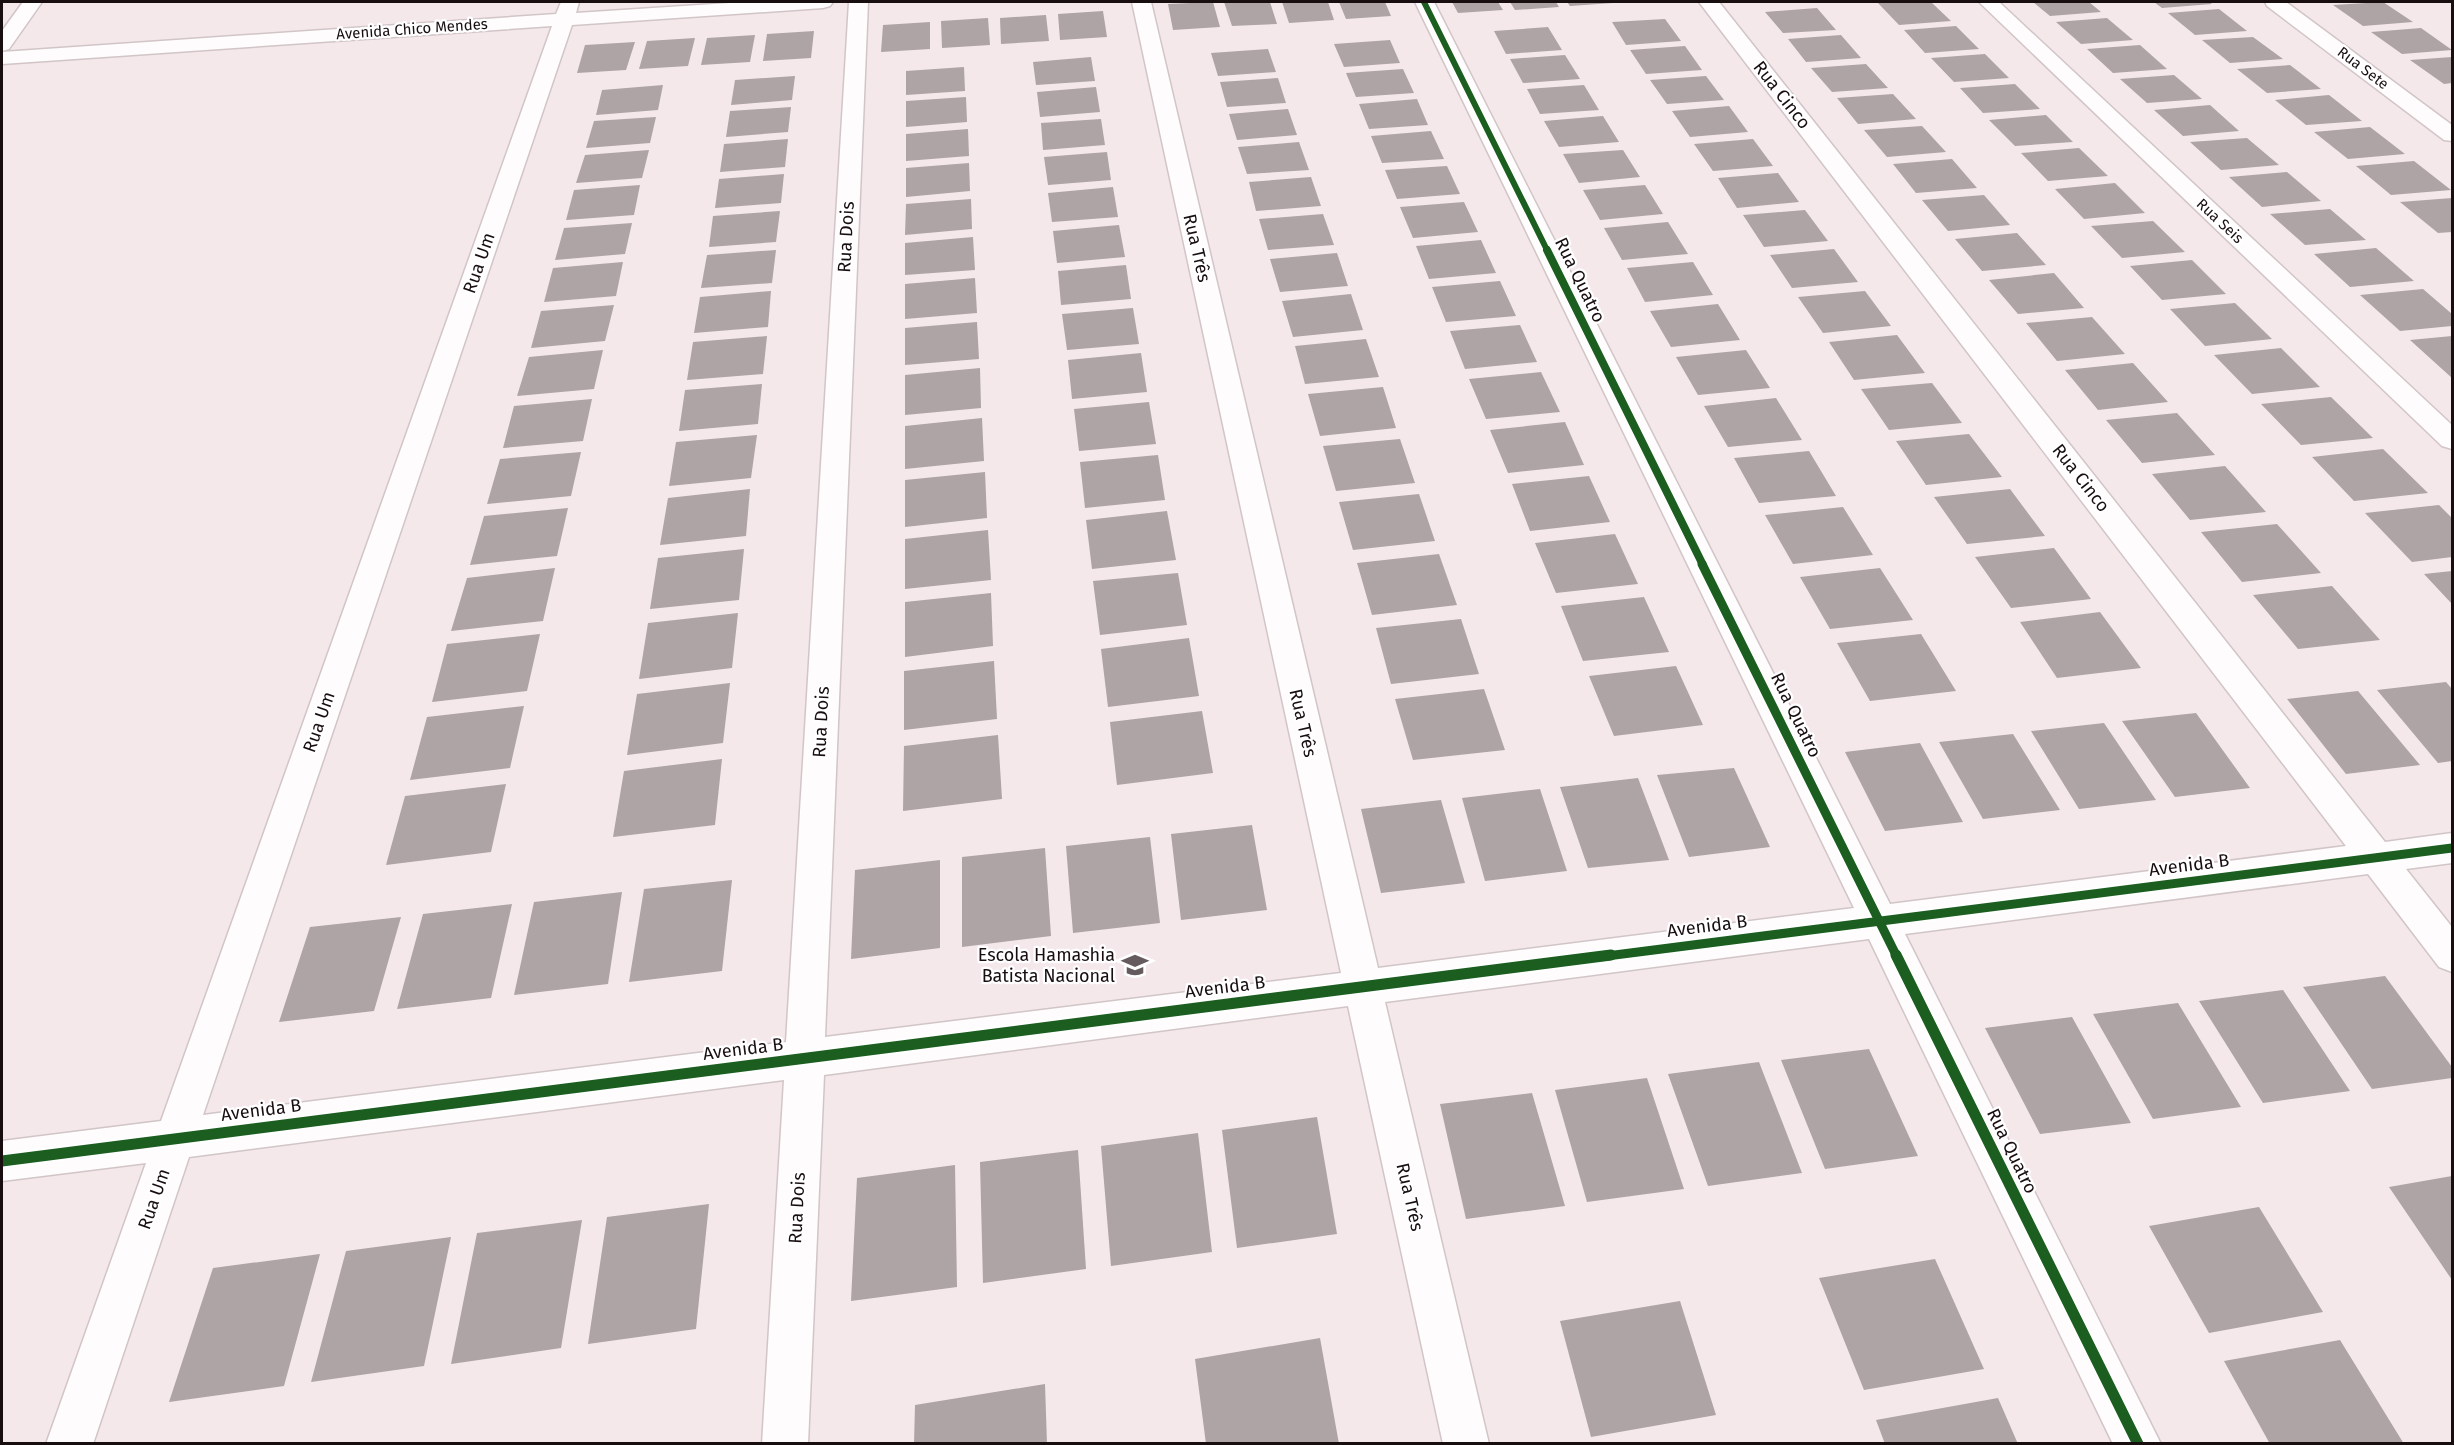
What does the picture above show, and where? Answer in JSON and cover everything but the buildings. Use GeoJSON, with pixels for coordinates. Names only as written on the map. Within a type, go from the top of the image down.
{"type":"FeatureCollection","features":[{"type":"Feature","properties":{"kind":"street"},"geometry":{"type":"LineString","coordinates":[[5,40],[32,2]]}},
{"type":"Feature","properties":{"kind":"street","name":"Avenida Chico Mendes"},"geometry":{"type":"LineString","coordinates":[[2,58],[567,10],[823,2]]}},
{"type":"Feature","properties":{"kind":"street","name":"Rua Dois"},"geometry":{"type":"LineString","coordinates":[[785,1443],[858,2]]}},
{"type":"Feature","properties":{"kind":"street","name":"Rua Três"},"geometry":{"type":"LineString","coordinates":[[1141,2],[1466,1443]]}},
{"type":"Feature","properties":{"kind":"street","name":"Rua Quatro"},"geometry":{"type":"LineString","coordinates":[[1424,2],[2138,1443]]}},
{"type":"Feature","properties":{"kind":"street","name":"Rua Cinco"},"geometry":{"type":"LineString","coordinates":[[1709,2],[2452,955]]}},
{"type":"Feature","properties":{"kind":"street","name":"Rua Seis"},"geometry":{"type":"LineString","coordinates":[[1988,2],[2452,440]]}},
{"type":"Feature","properties":{"kind":"street","name":"Rua Sete"},"geometry":{"type":"LineString","coordinates":[[2274,2],[2452,135]]}},
{"type":"Feature","properties":{"kind":"street","name":"Rua Um"},"geometry":{"type":"LineString","coordinates":[[69,1443],[567,10]]}},
{"type":"Feature","properties":{"kind":"street"},"geometry":{"type":"LineString","coordinates":[[5,40],[32,33]]}},
{"type":"Feature","properties":{"kind":"street","name":"Avenida B"},"geometry":{"type":"LineString","coordinates":[[2,1161],[2452,848]]}},
{"type":"Feature","properties":{"kind":"cycle path"},"geometry":{"type":"LineString","coordinates":[[1424,2],[2138,1444]]}},
{"type":"Feature","properties":{"kind":"cycle path"},"geometry":{"type":"LineString","coordinates":[[2,1161],[2452,848]]}},
{"type":"Feature","properties":{"kind":"place","name":"Escola Hamashia Batista Nacional"},"geometry":{"type":"Point","coordinates":[1135,965]}}]}
